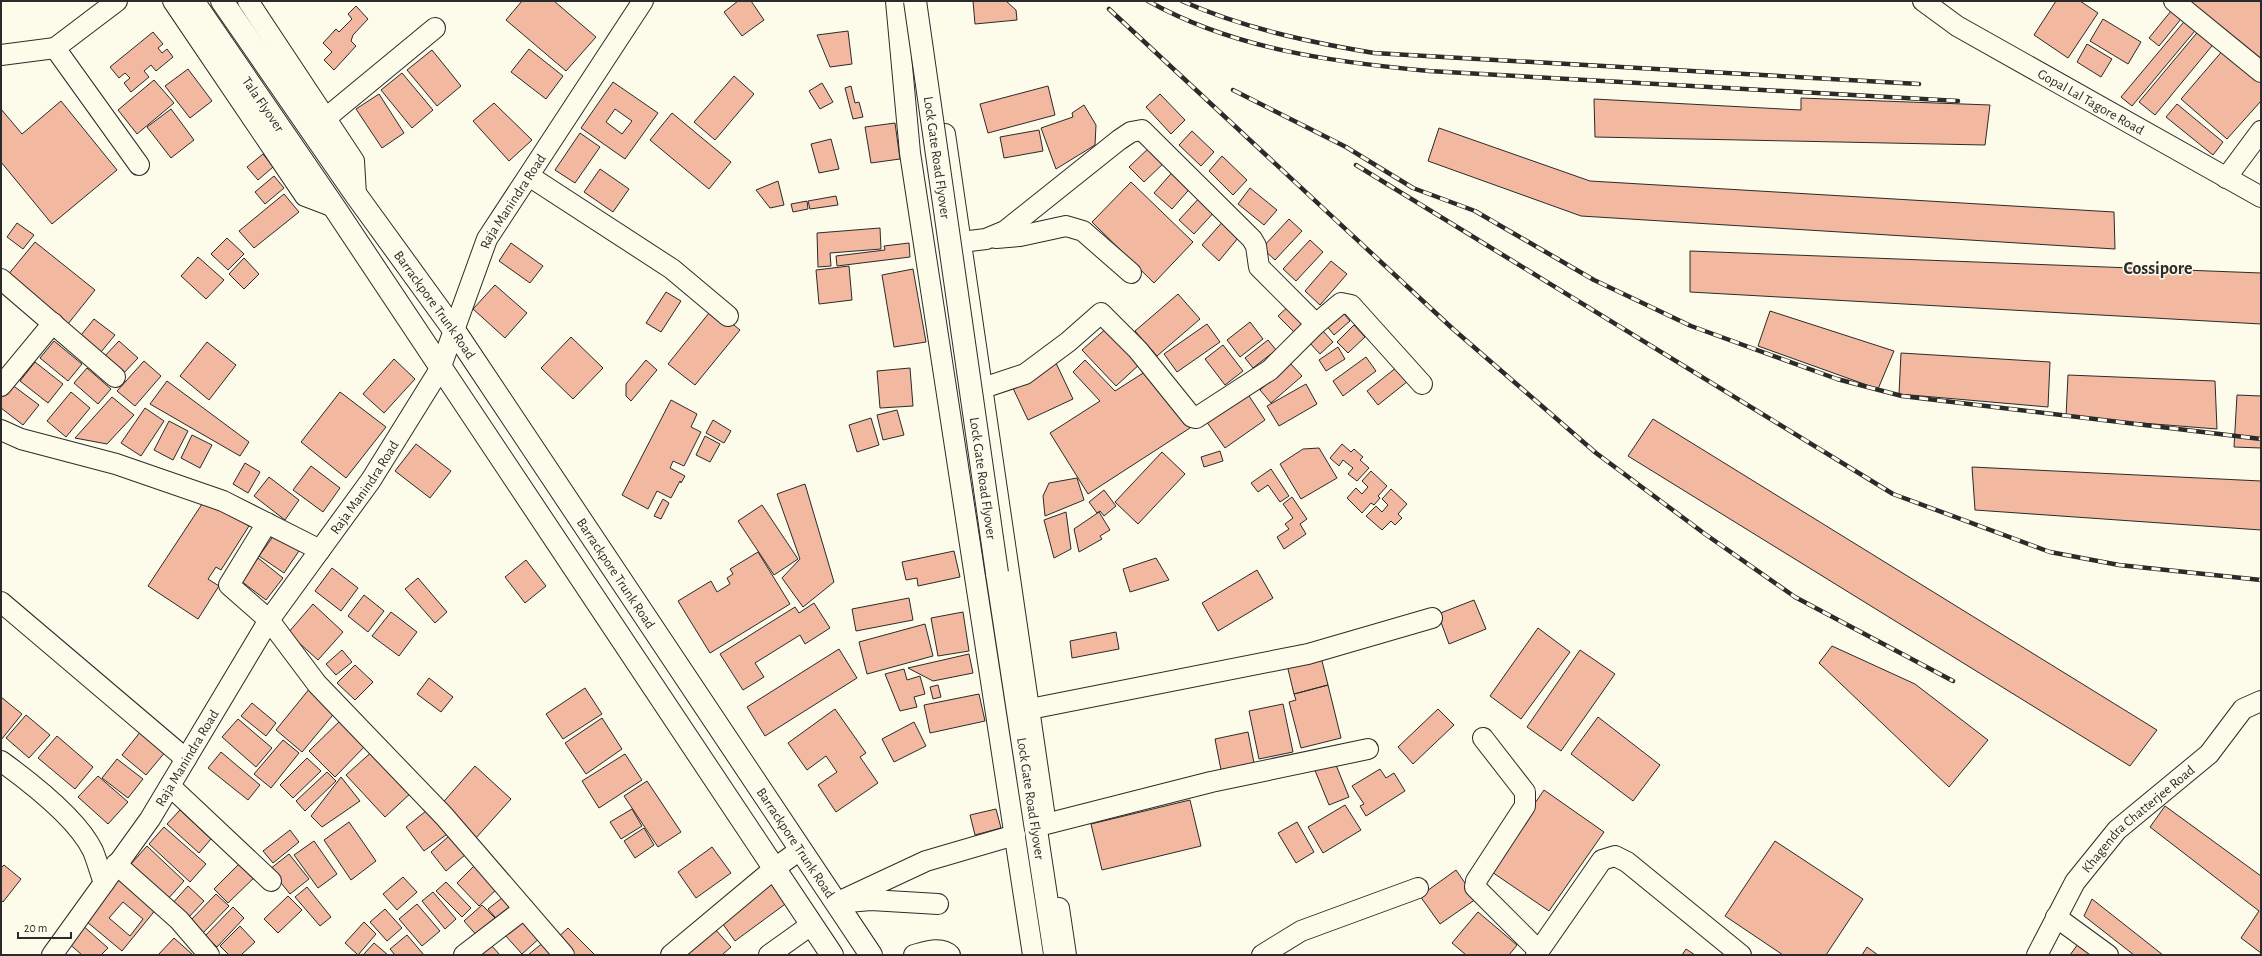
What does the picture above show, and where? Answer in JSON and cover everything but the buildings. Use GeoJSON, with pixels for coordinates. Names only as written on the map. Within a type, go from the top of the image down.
{"type":"FeatureCollection","features":[{"type":"Feature","properties":{"kind":"main road","name":"Tala Flyover"},"geometry":{"type":"LineString","coordinates":[[193,1],[334,207]]}},
{"type":"Feature","properties":{"kind":"main road","name":"Tala Flyover"},"geometry":{"type":"LineString","coordinates":[[222,1],[356,195]]}},
{"type":"Feature","properties":{"kind":"main road","name":"Lock Gate Road Flyover"},"geometry":{"type":"LineString","coordinates":[[915,1],[986,497],[1055,955]]}},
{"type":"Feature","properties":{"kind":"main road","name":"Barrackpore Trunk Road"},"geometry":{"type":"LineString","coordinates":[[356,195],[454,330],[871,955]]}},
{"type":"Feature","properties":{"kind":"main road","name":"Barrackpore Trunk Road"},"geometry":{"type":"LineString","coordinates":[[334,207],[440,369],[832,955]]}},
{"type":"Feature","properties":{"kind":"street"},"geometry":{"type":"LineString","coordinates":[[1,55],[55,48],[117,1]]}},
{"type":"Feature","properties":{"kind":"street"},"geometry":{"type":"LineString","coordinates":[[173,1],[305,196],[334,207]]}},
{"type":"Feature","properties":{"kind":"street"},"geometry":{"type":"LineString","coordinates":[[248,1],[354,161],[356,195]]}},
{"type":"Feature","properties":{"kind":"street","name":"Raja Manindra Road"},"geometry":{"type":"LineString","coordinates":[[52,955],[116,864],[150,819],[269,620],[371,480],[440,369],[487,239],[643,1]]}},
{"type":"Feature","properties":{"kind":"street"},"geometry":{"type":"LineString","coordinates":[[896,1],[910,154],[1033,955]]}},
{"type":"Feature","properties":{"kind":"street"},"geometry":{"type":"LineString","coordinates":[[908,1],[927,21],[1066,955]]}},
{"type":"Feature","properties":{"kind":"street","name":"Gopal Lal Tagore Road"},"geometry":{"type":"LineString","coordinates":[[1923,1],[1957,26],[2261,197]]}},
{"type":"Feature","properties":{"kind":"street"},"geometry":{"type":"LineString","coordinates":[[2174,1],[2261,72]]}},
{"type":"Feature","properties":{"kind":"street"},"geometry":{"type":"LineString","coordinates":[[326,118],[435,28]]}},
{"type":"Feature","properties":{"kind":"street"},"geometry":{"type":"LineString","coordinates":[[55,48],[139,165]]}},
{"type":"Feature","properties":{"kind":"street"},"geometry":{"type":"LineString","coordinates":[[986,239],[1005,232],[1083,167],[1119,140],[1131,132],[1142,130],[1252,239],[1256,246],[1259,267],[1316,324]]}},
{"type":"Feature","properties":{"kind":"street"},"geometry":{"type":"LineString","coordinates":[[2226,178],[2261,132]]}},
{"type":"Feature","properties":{"kind":"street"},"geometry":{"type":"LineString","coordinates":[[529,176],[672,269],[728,316]]}},
{"type":"Feature","properties":{"kind":"street"},"geometry":{"type":"LineString","coordinates":[[961,242],[1020,236],[1066,226],[1083,231],[1131,273]]}},
{"type":"Feature","properties":{"kind":"street"},"geometry":{"type":"LineString","coordinates":[[1,279],[115,377]]}},
{"type":"Feature","properties":{"kind":"street"},"geometry":{"type":"LineString","coordinates":[[982,388],[1025,374],[1068,342],[1101,313],[1138,350],[1192,417],[1196,418],[1270,370],[1316,324],[1341,304],[1350,305],[1422,384]]}},
{"type":"Feature","properties":{"kind":"street"},"geometry":{"type":"LineString","coordinates":[[1,386],[52,324]]}},
{"type":"Feature","properties":{"kind":"street"},"geometry":{"type":"LineString","coordinates":[[1,430],[21,439],[116,464],[223,501],[320,550]]}},
{"type":"Feature","properties":{"kind":"street"},"geometry":{"type":"LineString","coordinates":[[267,523],[229,585],[269,620],[317,684],[444,816],[564,955]]}},
{"type":"Feature","properties":{"kind":"street"},"geometry":{"type":"LineString","coordinates":[[1,602],[186,759]]}},
{"type":"Feature","properties":{"kind":"street"},"geometry":{"type":"LineString","coordinates":[[1030,709],[1308,654],[1432,618]]}},
{"type":"Feature","properties":{"kind":"street","name":"Khagendra Chatterjee Road"},"geometry":{"type":"LineString","coordinates":[[2037,955],[2075,882],[2117,830],[2204,758],[2243,709],[2261,701]]}},
{"type":"Feature","properties":{"kind":"street"},"geometry":{"type":"LineString","coordinates":[[1483,738],[1525,792],[1526,800],[1525,806],[1475,887],[1538,953],[1602,860],[1615,856],[1627,862],[1741,955]]}},
{"type":"Feature","properties":{"kind":"street"},"geometry":{"type":"LineString","coordinates":[[1046,824],[1211,782],[1368,749]]}},
{"type":"Feature","properties":{"kind":"street"},"geometry":{"type":"LineString","coordinates":[[1,761],[26,780],[76,825],[92,850],[104,883]]}},
{"type":"Feature","properties":{"kind":"street"},"geometry":{"type":"LineString","coordinates":[[170,786],[271,881]]}},
{"type":"Feature","properties":{"kind":"street"},"geometry":{"type":"LineString","coordinates":[[836,903],[926,861],[1015,835]]}},
{"type":"Feature","properties":{"kind":"street"},"geometry":{"type":"LineString","coordinates":[[671,955],[775,868],[800,850]]}},
{"type":"Feature","properties":{"kind":"street"},"geometry":{"type":"LineString","coordinates":[[116,864],[179,920],[209,955]]}},
{"type":"Feature","properties":{"kind":"street"},"geometry":{"type":"LineString","coordinates":[[1262,955],[1301,931],[1418,888]]}},
{"type":"Feature","properties":{"kind":"street"},"geometry":{"type":"LineString","coordinates":[[836,903],[871,900],[938,904]]}},
{"type":"Feature","properties":{"kind":"street"},"geometry":{"type":"LineString","coordinates":[[464,955],[524,908]]}},
{"type":"Feature","properties":{"kind":"street"},"geometry":{"type":"LineString","coordinates":[[2056,917],[2108,955]]}},
{"type":"Feature","properties":{"kind":"street"},"geometry":{"type":"LineString","coordinates":[[770,955],[811,925]]}},
{"type":"Feature","properties":{"kind":"street"},"geometry":{"type":"LineString","coordinates":[[914,955],[932,950],[947,952],[950,955]]}},
{"type":"Feature","properties":{"kind":"railway"},"geometry":{"type":"LineString","coordinates":[[1148,1],[1215,31],[1249,42],[1284,51],[1356,63],[1429,71],[1958,101]]}},
{"type":"Feature","properties":{"kind":"railway"},"geometry":{"type":"LineString","coordinates":[[1182,1],[1228,19],[1276,33],[1374,53],[1919,84]]}},
{"type":"Feature","properties":{"kind":"railway"},"geometry":{"type":"LineString","coordinates":[[1109,9],[1453,329],[1596,453],[1705,534],[1795,597],[1953,681]]}},
{"type":"Feature","properties":{"kind":"railway"},"geometry":{"type":"LineString","coordinates":[[1233,90],[1346,147],[1413,188],[1475,211],[1594,280],[1691,326],[1837,379],[1902,396],[2261,439]]}},
{"type":"Feature","properties":{"kind":"railway"},"geometry":{"type":"LineString","coordinates":[[1356,165],[1893,494],[2050,552],[2119,565],[2261,580]]}},
{"type":"Feature","properties":{"kind":"district","name":"Cossipore"},"geometry":{"type":"Point","coordinates":[2158,268]}}]}
